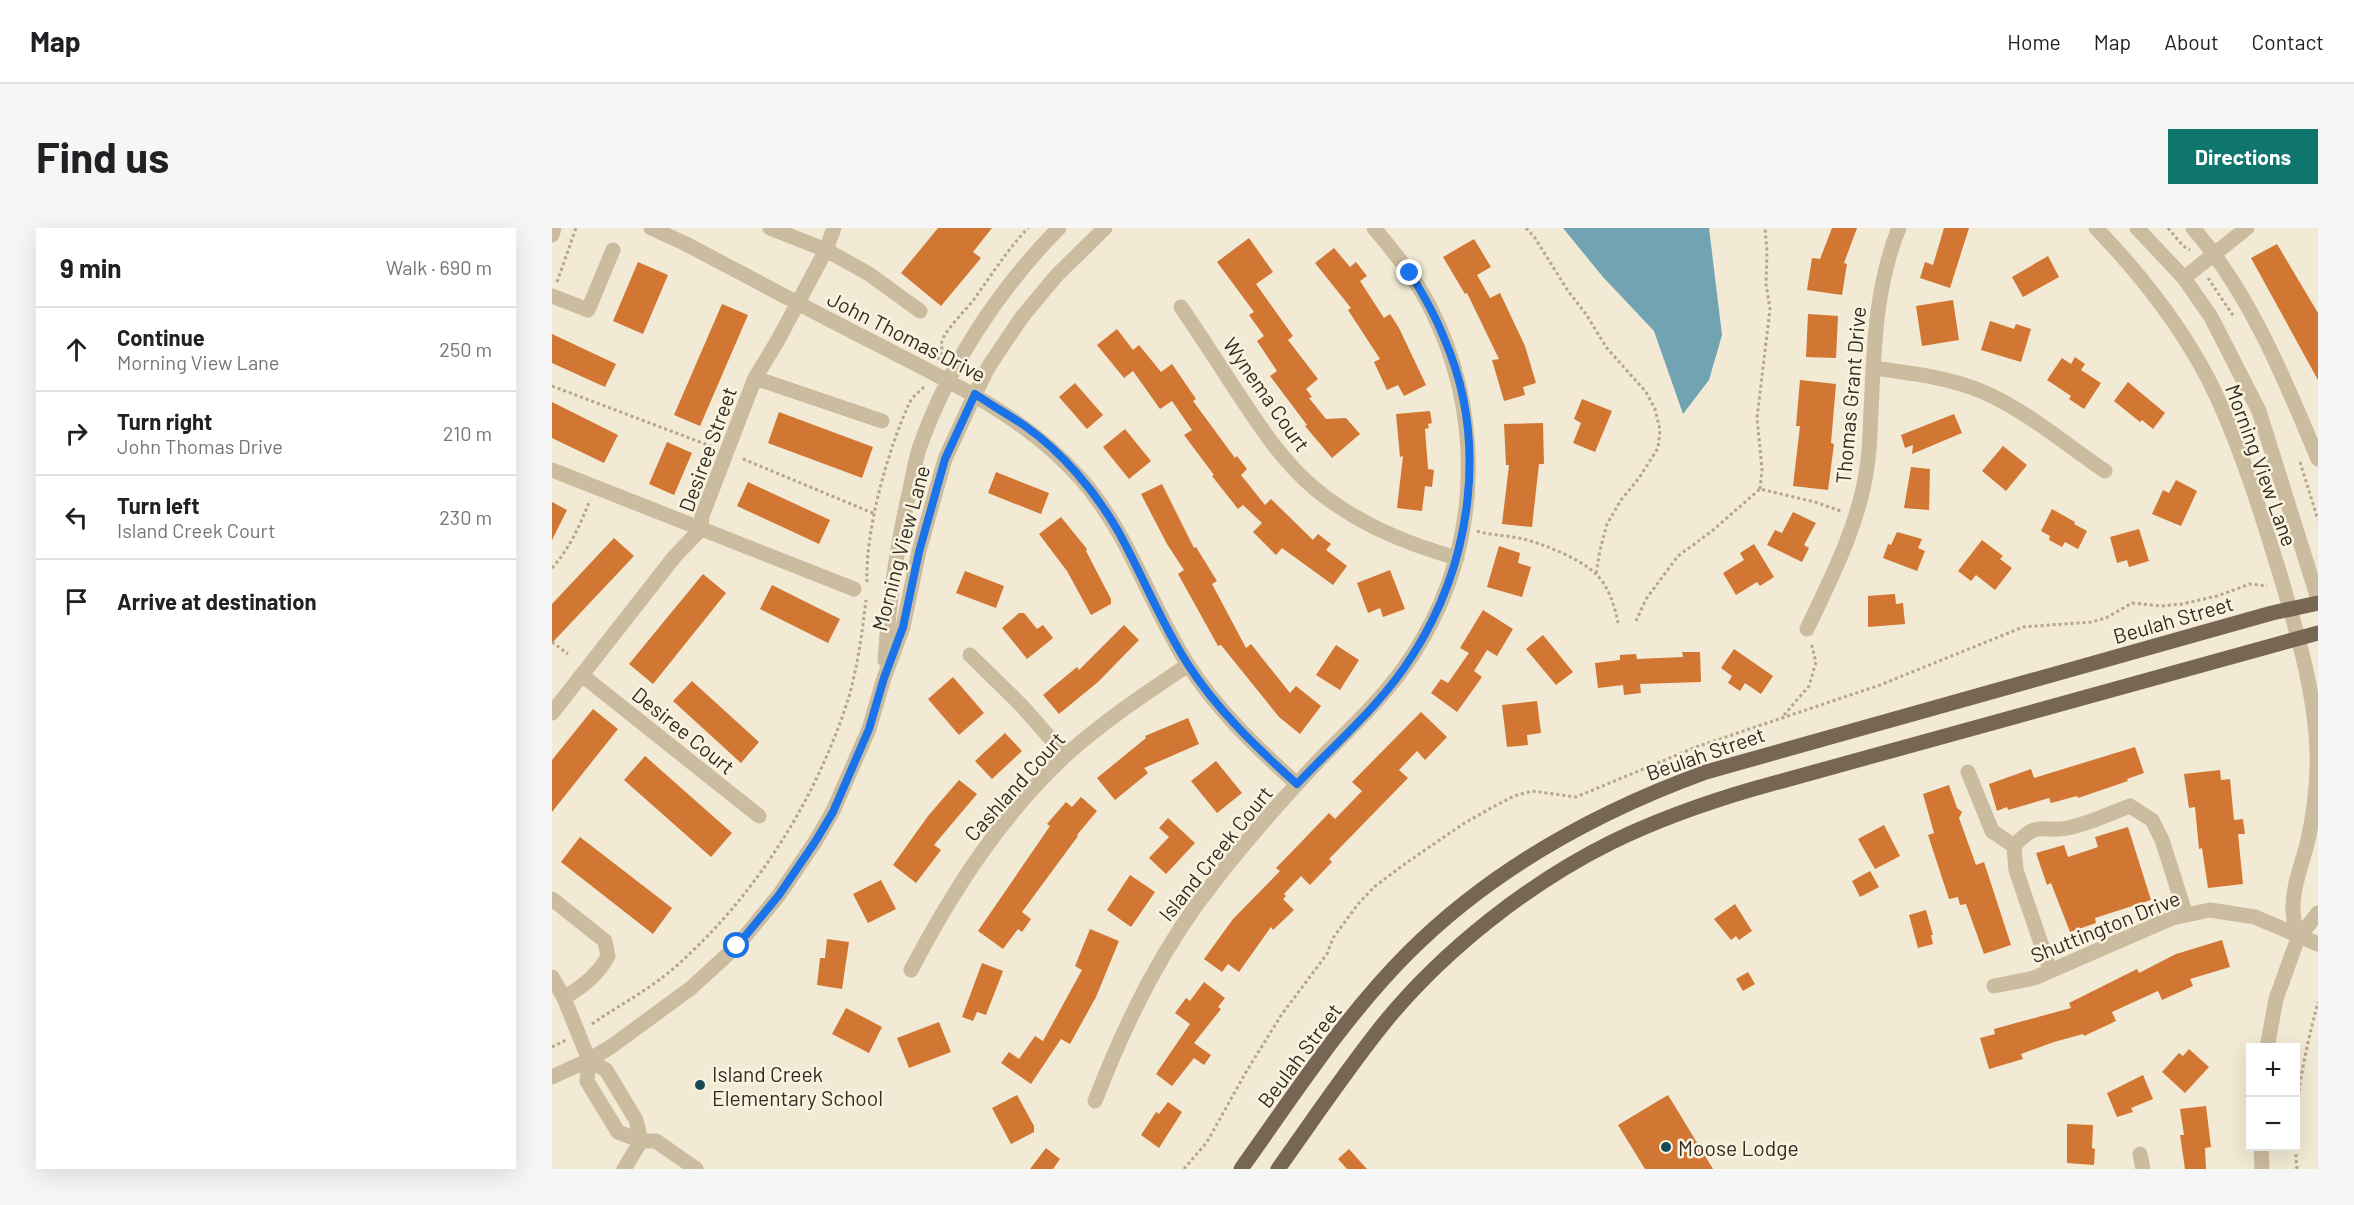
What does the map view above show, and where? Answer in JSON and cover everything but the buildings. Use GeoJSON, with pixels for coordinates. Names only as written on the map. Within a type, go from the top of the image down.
{"type":"FeatureCollection","features":[{"type":"Feature","properties":{"kind":"main road","name":"Beulah Street"},"geometry":{"type":"LineString","coordinates":[[1241,1169],[1318,1060],[1408,953],[1449,916],[1502,875],[1548,844],[1601,815],[1652,791],[1716,769],[2318,601]]}},
{"type":"Feature","properties":{"kind":"main road"},"geometry":{"type":"LineString","coordinates":[[1278,1169],[1386,1022],[1428,975],[1516,901],[1612,842],[1666,819],[1753,789],[2318,633]]}},
{"type":"Feature","properties":{"kind":"street"},"geometry":{"type":"LineString","coordinates":[[552,235],[554,228]]}},
{"type":"Feature","properties":{"kind":"street","name":"John Thomas Drive"},"geometry":{"type":"LineString","coordinates":[[651,228],[975,394],[1026,426],[1082,480],[1117,530],[1158,613],[1188,665],[1227,714],[1262,752],[1297,784]]}},
{"type":"Feature","properties":{"kind":"street"},"geometry":{"type":"LineString","coordinates":[[770,228],[826,250],[869,274],[920,311]]}},
{"type":"Feature","properties":{"kind":"street","name":"Desiree Street"},"geometry":{"type":"LineString","coordinates":[[552,713],[675,556],[701,529],[702,516],[755,378],[826,250],[834,228]]}},
{"type":"Feature","properties":{"kind":"street","name":"Morning View Lane"},"geometry":{"type":"LineString","coordinates":[[884,678],[898,545],[919,450],[948,380],[972,338],[1004,290],[1059,228]]}},
{"type":"Feature","properties":{"kind":"street","name":"Morning View Lane"},"geometry":{"type":"LineString","coordinates":[[552,1077],[589,1060],[691,988],[737,946],[779,895],[833,812],[869,729],[884,678],[903,627],[919,552],[945,459],[975,394],[1022,317],[1057,275],[1105,228]]}},
{"type":"Feature","properties":{"kind":"street","name":"Island Creek Court"},"geometry":{"type":"LineString","coordinates":[[1095,1101],[1149,979],[1176,933],[1216,878],[1297,784],[1385,692],[1412,656],[1438,610],[1456,558],[1464,526],[1470,476],[1467,421],[1454,364],[1425,297],[1410,273],[1374,228]]}},
{"type":"Feature","properties":{"kind":"street","name":"Thomas Grant Drive"},"geometry":{"type":"LineString","coordinates":[[1807,629],[1840,560],[1857,517],[1868,465],[1873,368],[1880,295],[1883,276],[1899,228]]}},
{"type":"Feature","properties":{"kind":"street","name":"Morning View Lane"},"geometry":{"type":"LineString","coordinates":[[2096,228],[2128,262],[2167,312],[2197,358],[2217,396],[2246,468],[2290,608],[2316,723],[2318,777],[2308,840],[2293,906],[2298,938]]}},
{"type":"Feature","properties":{"kind":"street","name":"Morning View Lane"},"geometry":{"type":"LineString","coordinates":[[2137,228],[2184,278],[2211,317],[2259,411],[2318,601]]}},
{"type":"Feature","properties":{"kind":"street"},"geometry":{"type":"LineString","coordinates":[[2193,228],[2214,253],[2272,351],[2318,459]]}},
{"type":"Feature","properties":{"kind":"street"},"geometry":{"type":"LineString","coordinates":[[2184,278],[2247,228]]}},
{"type":"Feature","properties":{"kind":"street"},"geometry":{"type":"LineString","coordinates":[[554,289],[588,310],[613,250]]}},
{"type":"Feature","properties":{"kind":"street","name":"Wynema Court"},"geometry":{"type":"LineString","coordinates":[[1181,307],[1265,434],[1288,463],[1314,488],[1354,517],[1379,531],[1419,547],[1456,558]]}},
{"type":"Feature","properties":{"kind":"street"},"geometry":{"type":"LineString","coordinates":[[1873,368],[1931,376],[1983,392],[2015,409],[2105,471]]}},
{"type":"Feature","properties":{"kind":"street"},"geometry":{"type":"LineString","coordinates":[[755,378],[882,421]]}},
{"type":"Feature","properties":{"kind":"street"},"geometry":{"type":"LineString","coordinates":[[552,470],[862,590]]}},
{"type":"Feature","properties":{"kind":"street"},"geometry":{"type":"LineString","coordinates":[[970,655],[1022,706],[1065,755]]}},
{"type":"Feature","properties":{"kind":"street","name":"Cashland Court"},"geometry":{"type":"LineString","coordinates":[[910,970],[935,924],[981,852],[1065,755],[1128,704],[1188,665]]}},
{"type":"Feature","properties":{"kind":"street","name":"Desiree Court"},"geometry":{"type":"LineString","coordinates":[[583,676],[759,816]]}},
{"type":"Feature","properties":{"kind":"street"},"geometry":{"type":"LineString","coordinates":[[1968,772],[1992,831],[2014,846]]}},
{"type":"Feature","properties":{"kind":"street"},"geometry":{"type":"LineString","coordinates":[[2050,970],[2016,870],[2014,846],[2025,834],[2043,827],[2061,830],[2130,806],[2152,820],[2162,840],[2186,915]]}},
{"type":"Feature","properties":{"kind":"street"},"geometry":{"type":"LineString","coordinates":[[552,899],[605,941],[608,956],[600,969],[581,987],[564,998]]}},
{"type":"Feature","properties":{"kind":"street","name":"Shuttington Drive"},"geometry":{"type":"LineString","coordinates":[[1994,986],[2034,978],[2172,918],[2210,910],[2255,917],[2298,938],[2318,944]]}},
{"type":"Feature","properties":{"kind":"street"},"geometry":{"type":"LineString","coordinates":[[2268,1043],[2276,999],[2298,938],[2318,913]]}},
{"type":"Feature","properties":{"kind":"street"},"geometry":{"type":"LineString","coordinates":[[552,976],[564,998],[589,1060],[587,1081],[618,1132],[641,1141],[656,1141],[696,1169]]}},
{"type":"Feature","properties":{"kind":"street"},"geometry":{"type":"LineString","coordinates":[[589,1060],[606,1070],[636,1120],[641,1141],[624,1169]]}},
{"type":"Feature","properties":{"kind":"street"},"geometry":{"type":"LineString","coordinates":[[2261,1151],[2262,1169]]}},
{"type":"Feature","properties":{"kind":"path"},"geometry":{"type":"LineString","coordinates":[[554,289],[576,228]]}},
{"type":"Feature","properties":{"kind":"path"},"geometry":{"type":"LineString","coordinates":[[552,1047],[626,1004],[675,967],[754,881],[779,845],[821,768],[844,710],[856,660],[862,590],[875,514],[884,472],[899,428],[911,401],[923,389],[943,351],[941,346],[947,332],[974,300],[1015,241],[1028,228]]}},
{"type":"Feature","properties":{"kind":"path"},"geometry":{"type":"LineString","coordinates":[[1526,228],[1535,238],[1606,347],[1646,392],[1655,409],[1660,430],[1658,448],[1607,524],[1596,574]]}},
{"type":"Feature","properties":{"kind":"path"},"geometry":{"type":"LineString","coordinates":[[1636,621],[1646,600],[1678,556],[1712,531],[1760,489],[1762,469],[1757,418],[1770,309],[1766,284],[1765,228]]}},
{"type":"Feature","properties":{"kind":"path"},"geometry":{"type":"LineString","coordinates":[[552,386],[709,445]]}},
{"type":"Feature","properties":{"kind":"path"},"geometry":{"type":"LineString","coordinates":[[743,459],[875,514]]}},
{"type":"Feature","properties":{"kind":"path"},"geometry":{"type":"LineString","coordinates":[[1760,489],[1815,502],[1857,517]]}},
{"type":"Feature","properties":{"kind":"path"},"geometry":{"type":"LineString","coordinates":[[552,568],[576,533],[591,499]]}},
{"type":"Feature","properties":{"kind":"path"},"geometry":{"type":"LineString","coordinates":[[1464,526],[1483,533],[1524,539],[1586,566],[1596,574],[1615,607],[1618,623]]}},
{"type":"Feature","properties":{"kind":"path"},"geometry":{"type":"LineString","coordinates":[[1783,717],[1809,686],[1816,662],[1807,629]]}},
{"type":"Feature","properties":{"kind":"path"},"geometry":{"type":"LineString","coordinates":[[552,642],[568,654]]}},
{"type":"Feature","properties":{"kind":"path"},"geometry":{"type":"LineString","coordinates":[[2297,1169],[2300,1085],[2308,1039],[2318,1002]]}},
{"type":"Feature","properties":{"kind":"water"},"geometry":{"type":"Polygon","coordinates":[[[1563,228],[1709,228],[1722,335],[1709,380],[1683,414],[1654,331],[1603,277],[1563,228]]]}},
{"type":"Feature","properties":{"kind":"place","name":"Island Creek Elementary School"},"geometry":{"type":"Point","coordinates":[700,1085]}},
{"type":"Feature","properties":{"kind":"place","name":"Moose Lodge"},"geometry":{"type":"Point","coordinates":[1666,1147]}},
{"type":"Feature","properties":{"kind":"route"},"geometry":{"type":"LineString","coordinates":[[737,946],[779,895],[815,842],[833,812],[869,729],[884,678],[903,627],[919,552],[945,459],[975,394],[1026,426],[1082,480],[1117,530],[1158,613],[1188,665],[1227,714],[1262,752],[1297,784],[1385,692],[1412,656],[1438,610],[1456,558],[1466,516],[1470,476],[1467,421],[1462,392],[1445,339],[1410,273]]}}]}
